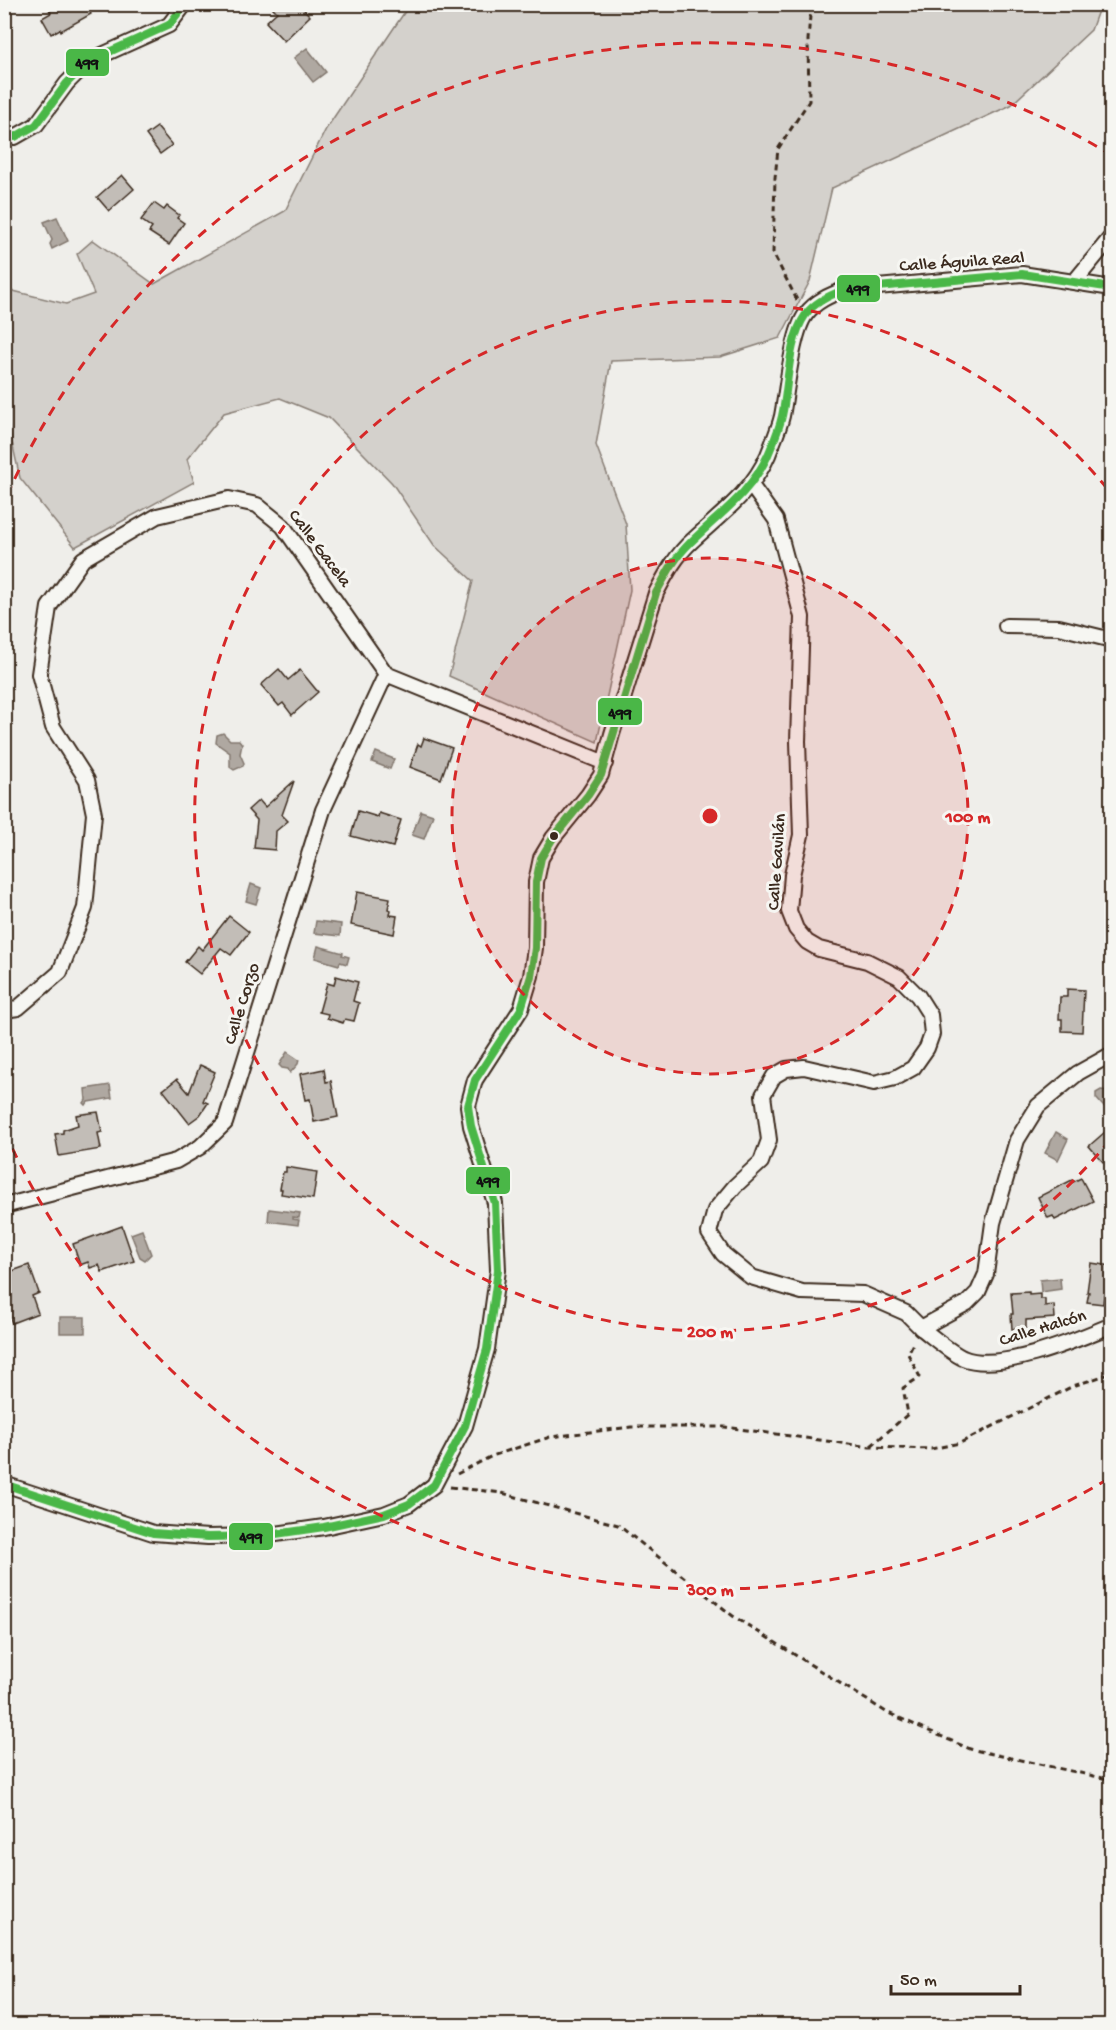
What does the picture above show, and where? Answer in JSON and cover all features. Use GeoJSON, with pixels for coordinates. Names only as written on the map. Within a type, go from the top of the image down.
{"type":"FeatureCollection","features":[{"type":"Feature","properties":{"kind":"street"},"geometry":{"type":"LineString","coordinates":[[4,136],[15,137],[36,125],[67,83],[89,61],[169,25],[185,4]]}},
{"type":"Feature","properties":{"kind":"street"},"geometry":{"type":"LineString","coordinates":[[1075,281],[1112,236]]}},
{"type":"Feature","properties":{"kind":"street","name":"Calle Águila Real"},"geometry":{"type":"LineString","coordinates":[[805,315],[815,304],[844,290],[1022,274],[1112,288]]}},
{"type":"Feature","properties":{"kind":"street"},"geometry":{"type":"LineString","coordinates":[[4,1484],[153,1533],[208,1537],[262,1536],[324,1527],[384,1514],[410,1504],[434,1485],[465,1426],[487,1349],[498,1270],[495,1203],[471,1126],[468,1106],[475,1080],[521,1009],[531,976],[535,948],[536,882],[541,858],[553,838],[601,775],[656,593],[679,555],[752,485],[767,457],[779,426],[799,325],[805,315]]}},
{"type":"Feature","properties":{"kind":"street","name":"Calle Gavilán"},"geometry":{"type":"LineString","coordinates":[[752,485],[776,520],[802,617],[798,741],[801,835],[792,874],[789,911],[796,929],[807,942],[819,949],[867,961],[899,977],[918,996],[930,1015],[932,1034],[927,1048],[913,1068],[895,1078],[874,1083],[804,1067],[786,1069],[774,1076],[763,1095],[769,1140],[761,1162],[735,1186],[715,1210],[709,1233],[723,1254],[751,1277],[802,1292],[863,1294],[906,1313],[921,1328]]}},
{"type":"Feature","properties":{"kind":"street","name":"Calle Gacela"},"geometry":{"type":"LineString","coordinates":[[4,1010],[18,1008],[60,972],[85,908],[94,814],[87,780],[53,727],[39,674],[48,606],[83,559],[157,516],[229,499],[257,505],[283,526],[386,674]]}},
{"type":"Feature","properties":{"kind":"street"},"geometry":{"type":"LineString","coordinates":[[1006,626],[1059,627],[1112,640]]}},
{"type":"Feature","properties":{"kind":"street"},"geometry":{"type":"LineString","coordinates":[[386,674],[605,763]]}},
{"type":"Feature","properties":{"kind":"street","name":"Calle Corzo"},"geometry":{"type":"LineString","coordinates":[[4,1206],[176,1161],[200,1147],[225,1123],[323,810],[386,674]]}},
{"type":"Feature","properties":{"kind":"street"},"geometry":{"type":"LineString","coordinates":[[921,1328],[967,1303],[978,1292],[986,1274],[993,1223],[1017,1140],[1038,1106],[1078,1073],[1112,1054]]}},
{"type":"Feature","properties":{"kind":"street","name":"Calle Halcón"},"geometry":{"type":"LineString","coordinates":[[921,1328],[963,1358],[994,1362],[1019,1358],[1112,1325]]}},
{"type":"Feature","properties":{"kind":"path"},"geometry":{"type":"LineString","coordinates":[[805,315],[773,252],[778,149],[809,101],[808,40],[812,4]]}},
{"type":"Feature","properties":{"kind":"path"},"geometry":{"type":"LineString","coordinates":[[870,1447],[908,1414],[903,1388],[920,1377],[908,1354],[921,1328]]}},
{"type":"Feature","properties":{"kind":"path"},"geometry":{"type":"LineString","coordinates":[[434,1485],[492,1456],[550,1437],[631,1427],[725,1427],[870,1447],[931,1449],[960,1443],[1072,1386],[1112,1373]]}},
{"type":"Feature","properties":{"kind":"path"},"geometry":{"type":"LineString","coordinates":[[434,1485],[502,1493],[618,1525],[733,1616],[886,1712],[970,1749],[1112,1780]]}},
{"type":"Feature","properties":{"kind":"shaded area"},"geometry":{"type":"Polygon","coordinates":[[[410,4],[1100,5],[1091,30],[1011,105],[832,188],[810,281],[780,338],[720,357],[611,361],[596,445],[626,524],[630,590],[597,742],[449,676],[473,581],[434,545],[392,483],[329,418],[280,398],[224,413],[187,459],[194,482],[75,547],[20,478],[5,411],[5,289],[66,304],[94,294],[77,254],[93,240],[154,284],[285,211],[326,129],[410,4]]]}},
{"type":"Feature","properties":{"kind":"shaded area"},"geometry":{"type":"Polygon","coordinates":[[[307,48],[326,72],[313,82],[294,58],[307,48]]]}},
{"type":"Feature","properties":{"kind":"shaded area"},"geometry":{"type":"Polygon","coordinates":[[[57,217],[68,241],[52,249],[50,244],[52,240],[44,222],[57,217]]]}},
{"type":"Feature","properties":{"kind":"shaded area"},"geometry":{"type":"Polygon","coordinates":[[[223,733],[230,740],[239,740],[242,744],[240,754],[244,763],[243,766],[234,770],[230,767],[230,753],[216,743],[217,735],[223,733]]]}},
{"type":"Feature","properties":{"kind":"shaded area"},"geometry":{"type":"Polygon","coordinates":[[[376,752],[394,759],[390,769],[372,762],[376,752]]]}},
{"type":"Feature","properties":{"kind":"shaded area"},"geometry":{"type":"Polygon","coordinates":[[[421,811],[433,815],[424,839],[412,835],[421,811]]]}},
{"type":"Feature","properties":{"kind":"shaded area"},"geometry":{"type":"Polygon","coordinates":[[[251,884],[261,888],[256,904],[246,901],[251,884]]]}},
{"type":"Feature","properties":{"kind":"shaded area"},"geometry":{"type":"Polygon","coordinates":[[[316,921],[341,924],[340,936],[314,933],[316,921]]]}},
{"type":"Feature","properties":{"kind":"shaded area"},"geometry":{"type":"Polygon","coordinates":[[[318,946],[343,953],[342,955],[349,957],[347,964],[340,962],[339,965],[315,958],[318,946]]]}},
{"type":"Feature","properties":{"kind":"shaded area"},"geometry":{"type":"Polygon","coordinates":[[[287,1052],[299,1060],[290,1073],[288,1069],[279,1065],[287,1052]]]}},
{"type":"Feature","properties":{"kind":"shaded area"},"geometry":{"type":"Polygon","coordinates":[[[110,1085],[112,1098],[88,1102],[86,1105],[84,1103],[85,1089],[110,1085]]]}},
{"type":"Feature","properties":{"kind":"shaded area"},"geometry":{"type":"Polygon","coordinates":[[[1101,1090],[1111,1091],[1110,1106],[1103,1106],[1096,1098],[1096,1093],[1101,1090]]]}},
{"type":"Feature","properties":{"kind":"shaded area"},"geometry":{"type":"Polygon","coordinates":[[[1056,1132],[1068,1139],[1058,1160],[1045,1153],[1056,1132]]]}},
{"type":"Feature","properties":{"kind":"shaded area"},"geometry":{"type":"Polygon","coordinates":[[[269,1209],[300,1213],[299,1218],[293,1217],[299,1220],[298,1225],[268,1221],[269,1209]]]}},
{"type":"Feature","properties":{"kind":"shaded area"},"geometry":{"type":"Polygon","coordinates":[[[142,1230],[151,1254],[145,1260],[140,1257],[131,1234],[142,1230]]]}},
{"type":"Feature","properties":{"kind":"shaded area"},"geometry":{"type":"Polygon","coordinates":[[[1060,1278],[1061,1289],[1041,1292],[1040,1280],[1060,1278]]]}},
{"type":"Feature","properties":{"kind":"shaded area"},"geometry":{"type":"Polygon","coordinates":[[[60,1317],[85,1317],[85,1333],[60,1333],[60,1317]]]}},
{"type":"Feature","properties":{"kind":"building"},"geometry":{"type":"Polygon","coordinates":[[[46,4],[86,4],[91,14],[51,34],[42,18],[51,13],[46,4]]]}},
{"type":"Feature","properties":{"kind":"building"},"geometry":{"type":"Polygon","coordinates":[[[269,4],[299,4],[310,16],[284,41],[266,22],[277,12],[269,4]]]}},
{"type":"Feature","properties":{"kind":"building"},"geometry":{"type":"Polygon","coordinates":[[[157,127],[172,145],[160,154],[146,135],[157,127]]]}},
{"type":"Feature","properties":{"kind":"building"},"geometry":{"type":"Polygon","coordinates":[[[122,175],[134,189],[109,211],[97,197],[122,175]]]}},
{"type":"Feature","properties":{"kind":"building"},"geometry":{"type":"Polygon","coordinates":[[[154,203],[164,210],[167,206],[179,215],[177,218],[184,223],[169,245],[149,232],[152,228],[141,220],[154,203]]]}},
{"type":"Feature","properties":{"kind":"building"},"geometry":{"type":"Polygon","coordinates":[[[279,669],[288,680],[300,670],[318,692],[292,715],[283,703],[279,706],[261,685],[279,669]]]}},
{"type":"Feature","properties":{"kind":"building"},"geometry":{"type":"Polygon","coordinates":[[[424,738],[452,748],[441,779],[410,767],[418,744],[421,746],[424,738]]]}},
{"type":"Feature","properties":{"kind":"building"},"geometry":{"type":"Polygon","coordinates":[[[294,781],[282,815],[288,821],[276,831],[275,850],[254,848],[257,820],[248,810],[259,800],[265,807],[294,781]]]}},
{"type":"Feature","properties":{"kind":"building"},"geometry":{"type":"Polygon","coordinates":[[[358,811],[378,817],[379,813],[401,820],[393,847],[351,836],[358,811]]]}},
{"type":"Feature","properties":{"kind":"building"},"geometry":{"type":"Polygon","coordinates":[[[357,892],[390,898],[388,909],[391,910],[390,915],[397,916],[394,934],[351,925],[357,892]]]}},
{"type":"Feature","properties":{"kind":"building"},"geometry":{"type":"Polygon","coordinates":[[[229,916],[249,932],[231,955],[221,948],[200,974],[185,962],[198,946],[202,950],[229,916]]]}},
{"type":"Feature","properties":{"kind":"building"},"geometry":{"type":"Polygon","coordinates":[[[336,976],[358,982],[353,1001],[359,1003],[354,1021],[345,1019],[343,1023],[327,1018],[328,1014],[319,1012],[327,983],[334,985],[336,976]]]}},
{"type":"Feature","properties":{"kind":"building"},"geometry":{"type":"Polygon","coordinates":[[[1067,989],[1084,990],[1082,1032],[1062,1031],[1062,1019],[1059,1019],[1060,997],[1067,997],[1067,989]]]}},
{"type":"Feature","properties":{"kind":"building"},"geometry":{"type":"Polygon","coordinates":[[[200,1065],[215,1072],[203,1101],[208,1103],[200,1115],[189,1123],[163,1090],[177,1079],[189,1093],[200,1065]]]}},
{"type":"Feature","properties":{"kind":"building"},"geometry":{"type":"Polygon","coordinates":[[[324,1069],[326,1082],[331,1081],[338,1117],[314,1122],[310,1099],[305,1100],[300,1074],[324,1069]]]}},
{"type":"Feature","properties":{"kind":"building"},"geometry":{"type":"Polygon","coordinates":[[[98,1112],[102,1132],[98,1133],[101,1149],[59,1156],[55,1134],[63,1133],[63,1130],[78,1125],[76,1115],[98,1112]]]}},
{"type":"Feature","properties":{"kind":"building"},"geometry":{"type":"Polygon","coordinates":[[[1105,1132],[1112,1140],[1112,1154],[1103,1162],[1089,1146],[1105,1132]]]}},
{"type":"Feature","properties":{"kind":"building"},"geometry":{"type":"Polygon","coordinates":[[[286,1167],[317,1172],[313,1199],[281,1194],[283,1172],[286,1172],[286,1167]]]}},
{"type":"Feature","properties":{"kind":"building"},"geometry":{"type":"Polygon","coordinates":[[[1081,1178],[1093,1201],[1055,1220],[1053,1216],[1048,1218],[1038,1197],[1072,1180],[1073,1182],[1081,1178]]]}},
{"type":"Feature","properties":{"kind":"building"},"geometry":{"type":"Polygon","coordinates":[[[122,1226],[134,1261],[102,1272],[99,1265],[90,1268],[88,1262],[80,1265],[73,1244],[122,1226]]]}},
{"type":"Feature","properties":{"kind":"building"},"geometry":{"type":"Polygon","coordinates":[[[1091,1263],[1112,1266],[1112,1296],[1104,1295],[1103,1304],[1087,1302],[1091,1263]]]}},
{"type":"Feature","properties":{"kind":"building"},"geometry":{"type":"Polygon","coordinates":[[[29,1265],[39,1293],[32,1296],[38,1313],[12,1323],[4,1302],[4,1274],[29,1265]]]}},
{"type":"Feature","properties":{"kind":"building"},"geometry":{"type":"Polygon","coordinates":[[[1029,1292],[1029,1295],[1040,1294],[1040,1299],[1045,1299],[1045,1306],[1054,1305],[1055,1318],[1026,1320],[1026,1328],[1012,1329],[1011,1293],[1029,1292]]]}},
{"type":"Feature","properties":{"kind":"transit line","name":"499"},"geometry":{"type":"LineString","coordinates":[[4,136],[15,137],[36,125],[67,83],[89,61],[169,25],[185,4]]}},
{"type":"Feature","properties":{"kind":"transit line","name":"499"},"geometry":{"type":"LineString","coordinates":[[4,1484],[153,1533],[208,1537],[262,1536],[324,1527],[384,1514],[409,1504],[434,1485],[465,1426],[487,1349],[498,1270],[495,1203],[471,1126],[468,1106],[475,1080],[521,1009],[531,976],[535,948],[536,882],[541,858],[553,838],[601,775],[656,593],[666,575],[686,547],[742,494],[768,455],[781,421],[795,337],[806,314],[818,302],[844,290],[1022,274],[1112,288]]}}]}
